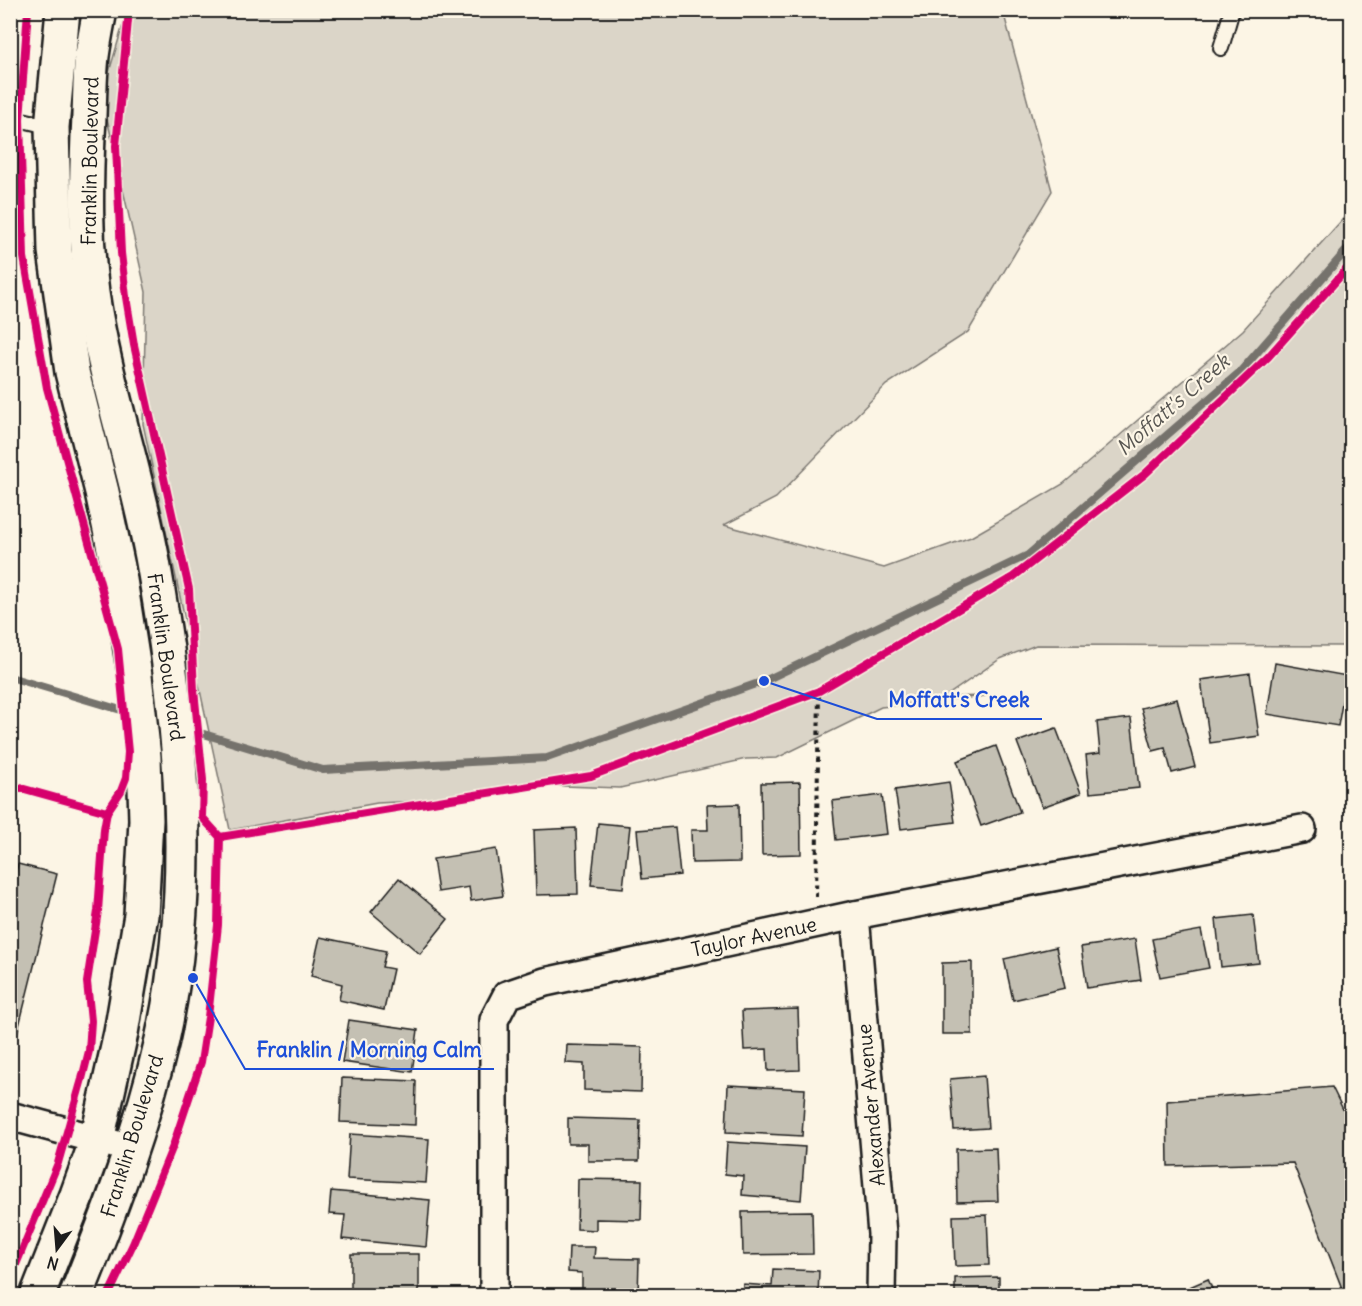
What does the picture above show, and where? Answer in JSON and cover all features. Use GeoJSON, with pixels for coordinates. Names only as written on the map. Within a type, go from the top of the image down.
{"type":"FeatureCollection","features":[{"type":"Feature","properties":{"kind":"main road","name":"Franklin Boulevard"},"geometry":{"type":"LineString","coordinates":[[37,1296],[97,1140],[121,1033],[141,915],[146,820],[144,757],[135,676],[118,567],[72,372],[55,251],[52,127],[63,10]]}},
{"type":"Feature","properties":{"kind":"main road","name":"Franklin Boulevard"},"geometry":{"type":"LineString","coordinates":[[76,1296],[132,1149],[162,1039],[178,938],[182,828],[180,764],[153,562],[92,294],[85,196],[92,56],[100,10]]}},
{"type":"Feature","properties":{"kind":"street","name":"Taylor Avenue"},"geometry":{"type":"LineString","coordinates":[[494,1296],[494,1020],[507,995],[545,982],[855,915],[1302,829]]}},
{"type":"Feature","properties":{"kind":"street","name":"Alexander Avenue"},"geometry":{"type":"LineString","coordinates":[[855,915],[882,1234],[881,1296]]}},
{"type":"Feature","properties":{"kind":"street"},"geometry":{"type":"LineString","coordinates":[[10,1116],[132,1149]]}},
{"type":"Feature","properties":{"kind":"lane"},"geometry":{"type":"LineString","coordinates":[[1221,48],[1232,10]]}},
{"type":"Feature","properties":{"kind":"lane"},"geometry":{"type":"LineString","coordinates":[[10,117],[52,127]]}},
{"type":"Feature","properties":{"kind":"path"},"geometry":{"type":"LineString","coordinates":[[817,924],[819,691]]}},
{"type":"Feature","properties":{"kind":"shaded area"},"geometry":{"type":"Polygon","coordinates":[[[127,11],[1003,11],[1052,191],[968,332],[886,385],[776,498],[724,525],[884,568],[971,537],[1063,484],[1243,330],[1351,210],[1351,646],[1036,645],[1000,659],[945,697],[986,696],[881,707],[777,758],[746,759],[620,788],[534,785],[476,798],[377,803],[230,830],[143,424],[146,292],[102,96],[127,11]]]}},
{"type":"Feature","properties":{"kind":"building"},"geometry":{"type":"Polygon","coordinates":[[[1275,663],[1347,676],[1338,726],[1267,714],[1275,663]]]}},
{"type":"Feature","properties":{"kind":"building"},"geometry":{"type":"Polygon","coordinates":[[[1250,673],[1259,736],[1210,743],[1201,680],[1250,673]]]}},
{"type":"Feature","properties":{"kind":"building"},"geometry":{"type":"Polygon","coordinates":[[[1177,699],[1195,767],[1172,773],[1165,748],[1153,751],[1141,708],[1177,699]]]}},
{"type":"Feature","properties":{"kind":"building"},"geometry":{"type":"Polygon","coordinates":[[[1131,718],[1139,788],[1090,793],[1086,755],[1100,753],[1097,722],[1131,718]]]}},
{"type":"Feature","properties":{"kind":"building"},"geometry":{"type":"Polygon","coordinates":[[[1056,728],[1081,793],[1042,807],[1017,742],[1056,728]]]}},
{"type":"Feature","properties":{"kind":"building"},"geometry":{"type":"Polygon","coordinates":[[[996,746],[1020,812],[981,826],[957,761],[996,746]]]}},
{"type":"Feature","properties":{"kind":"building"},"geometry":{"type":"Polygon","coordinates":[[[800,782],[801,854],[762,855],[761,783],[800,782]]]}},
{"type":"Feature","properties":{"kind":"building"},"geometry":{"type":"Polygon","coordinates":[[[949,782],[955,822],[901,829],[895,790],[949,782]]]}},
{"type":"Feature","properties":{"kind":"building"},"geometry":{"type":"Polygon","coordinates":[[[882,795],[887,834],[836,840],[832,801],[882,795]]]}},
{"type":"Feature","properties":{"kind":"building"},"geometry":{"type":"Polygon","coordinates":[[[739,804],[740,862],[692,863],[691,830],[708,830],[707,805],[739,804]]]}},
{"type":"Feature","properties":{"kind":"building"},"geometry":{"type":"Polygon","coordinates":[[[598,823],[630,826],[623,888],[591,885],[598,823]]]}},
{"type":"Feature","properties":{"kind":"building"},"geometry":{"type":"Polygon","coordinates":[[[675,827],[680,875],[642,879],[637,830],[675,827]]]}},
{"type":"Feature","properties":{"kind":"building"},"geometry":{"type":"Polygon","coordinates":[[[576,828],[578,894],[536,895],[534,830],[576,828]]]}},
{"type":"Feature","properties":{"kind":"building"},"geometry":{"type":"Polygon","coordinates":[[[496,849],[503,896],[471,901],[469,887],[438,892],[433,859],[496,849]]]}},
{"type":"Feature","properties":{"kind":"building"},"geometry":{"type":"Polygon","coordinates":[[[18,864],[57,874],[15,1042],[10,1040],[10,892],[18,864]]]}},
{"type":"Feature","properties":{"kind":"building"},"geometry":{"type":"Polygon","coordinates":[[[399,878],[448,919],[420,954],[371,912],[399,878]]]}},
{"type":"Feature","properties":{"kind":"building"},"geometry":{"type":"Polygon","coordinates":[[[1253,915],[1259,963],[1221,967],[1216,919],[1253,915]]]}},
{"type":"Feature","properties":{"kind":"building"},"geometry":{"type":"Polygon","coordinates":[[[1201,930],[1209,968],[1160,977],[1152,939],[1201,930]]]}},
{"type":"Feature","properties":{"kind":"building"},"geometry":{"type":"Polygon","coordinates":[[[320,937],[386,951],[382,967],[393,969],[384,1010],[339,1000],[342,984],[311,976],[320,937]]]}},
{"type":"Feature","properties":{"kind":"building"},"geometry":{"type":"Polygon","coordinates":[[[1135,939],[1141,980],[1087,988],[1081,947],[1135,939]]]}},
{"type":"Feature","properties":{"kind":"building"},"geometry":{"type":"Polygon","coordinates":[[[1056,947],[1065,988],[1013,1000],[1004,959],[1056,947]]]}},
{"type":"Feature","properties":{"kind":"building"},"geometry":{"type":"Polygon","coordinates":[[[972,962],[972,1034],[942,1034],[942,963],[972,962]]]}},
{"type":"Feature","properties":{"kind":"building"},"geometry":{"type":"Polygon","coordinates":[[[798,1009],[800,1070],[768,1071],[767,1049],[744,1050],[742,1011],[798,1009]]]}},
{"type":"Feature","properties":{"kind":"building"},"geometry":{"type":"Polygon","coordinates":[[[349,1020],[418,1030],[412,1072],[342,1062],[349,1020]]]}},
{"type":"Feature","properties":{"kind":"building"},"geometry":{"type":"Polygon","coordinates":[[[567,1045],[642,1047],[641,1092],[584,1090],[584,1064],[566,1063],[567,1045]]]}},
{"type":"Feature","properties":{"kind":"building"},"geometry":{"type":"Polygon","coordinates":[[[984,1076],[988,1128],[954,1130],[950,1079],[984,1076]]]}},
{"type":"Feature","properties":{"kind":"building"},"geometry":{"type":"Polygon","coordinates":[[[342,1078],[416,1081],[415,1125],[340,1122],[342,1078]]]}},
{"type":"Feature","properties":{"kind":"building"},"geometry":{"type":"Polygon","coordinates":[[[728,1085],[805,1089],[802,1136],[726,1132],[728,1085]]]}},
{"type":"Feature","properties":{"kind":"building"},"geometry":{"type":"Polygon","coordinates":[[[1332,1087],[1352,1128],[1352,1296],[1345,1296],[1293,1163],[1168,1166],[1167,1101],[1332,1087]]]}},
{"type":"Feature","properties":{"kind":"building"},"geometry":{"type":"Polygon","coordinates":[[[568,1118],[640,1120],[639,1161],[588,1161],[588,1144],[568,1144],[568,1118]]]}},
{"type":"Feature","properties":{"kind":"building"},"geometry":{"type":"Polygon","coordinates":[[[350,1134],[429,1139],[426,1183],[347,1179],[350,1134]]]}},
{"type":"Feature","properties":{"kind":"building"},"geometry":{"type":"Polygon","coordinates":[[[727,1142],[805,1147],[801,1200],[742,1195],[743,1176],[725,1174],[727,1142]]]}},
{"type":"Feature","properties":{"kind":"building"},"geometry":{"type":"Polygon","coordinates":[[[996,1148],[998,1201],[957,1202],[956,1149],[996,1148]]]}},
{"type":"Feature","properties":{"kind":"building"},"geometry":{"type":"Polygon","coordinates":[[[578,1179],[642,1180],[641,1220],[596,1219],[596,1230],[577,1229],[578,1179]]]}},
{"type":"Feature","properties":{"kind":"building"},"geometry":{"type":"Polygon","coordinates":[[[331,1191],[430,1200],[426,1247],[342,1239],[345,1215],[329,1214],[331,1191]]]}},
{"type":"Feature","properties":{"kind":"building"},"geometry":{"type":"Polygon","coordinates":[[[812,1211],[813,1254],[743,1255],[742,1212],[812,1211]]]}},
{"type":"Feature","properties":{"kind":"building"},"geometry":{"type":"Polygon","coordinates":[[[987,1215],[989,1265],[955,1266],[953,1216],[987,1215]]]}},
{"type":"Feature","properties":{"kind":"building"},"geometry":{"type":"Polygon","coordinates":[[[569,1247],[595,1247],[594,1258],[639,1259],[638,1296],[582,1296],[582,1273],[568,1272],[569,1247]]]}},
{"type":"Feature","properties":{"kind":"building"},"geometry":{"type":"Polygon","coordinates":[[[351,1254],[419,1254],[419,1296],[351,1296],[351,1254]]]}},
{"type":"Feature","properties":{"kind":"building"},"geometry":{"type":"Polygon","coordinates":[[[773,1269],[819,1271],[818,1296],[743,1296],[743,1284],[772,1286],[773,1269]]]}},
{"type":"Feature","properties":{"kind":"building"},"geometry":{"type":"Polygon","coordinates":[[[999,1277],[999,1296],[955,1296],[955,1278],[999,1277]]]}},
{"type":"Feature","properties":{"kind":"building"},"geometry":{"type":"Polygon","coordinates":[[[1208,1279],[1215,1296],[1169,1296],[1208,1279]]]}},
{"type":"Feature","properties":{"kind":"waterway","name":"Moffatt's Creek"},"geometry":{"type":"LineString","coordinates":[[184,728],[323,770],[547,758],[764,681],[1028,555],[1240,372],[1352,244]]}},
{"type":"Feature","properties":{"kind":"waterway","name":"Moffatt's Creek"},"geometry":{"type":"LineString","coordinates":[[10,677],[131,713]]}},
{"type":"Feature","properties":{"kind":"cycle path"},"geometry":{"type":"LineString","coordinates":[[10,1279],[58,1163],[89,1051],[91,1021],[87,982],[98,911],[104,829],[107,812],[121,791],[126,778],[128,752],[118,649],[47,388],[24,257],[20,119],[28,10]]}},
{"type":"Feature","properties":{"kind":"cycle path"},"geometry":{"type":"LineString","coordinates":[[108,1296],[133,1244],[173,1146],[201,1062],[218,925],[220,837],[202,817],[203,780],[194,690],[189,589],[134,345],[121,253],[116,146],[129,10]]}},
{"type":"Feature","properties":{"kind":"cycle path"},"geometry":{"type":"LineString","coordinates":[[220,837],[591,776],[819,691],[1013,577],[1145,474],[1268,357],[1352,263]]}},
{"type":"Feature","properties":{"kind":"cycle path"},"geometry":{"type":"LineString","coordinates":[[10,785],[107,812]]}},
{"type":"Feature","properties":{"kind":"place","name":"Moffatt's Creek"},"geometry":{"type":"Point","coordinates":[764,681]}},
{"type":"Feature","properties":{"kind":"place","name":"Franklin / Morning Calm"},"geometry":{"type":"Point","coordinates":[193,978]}}]}
